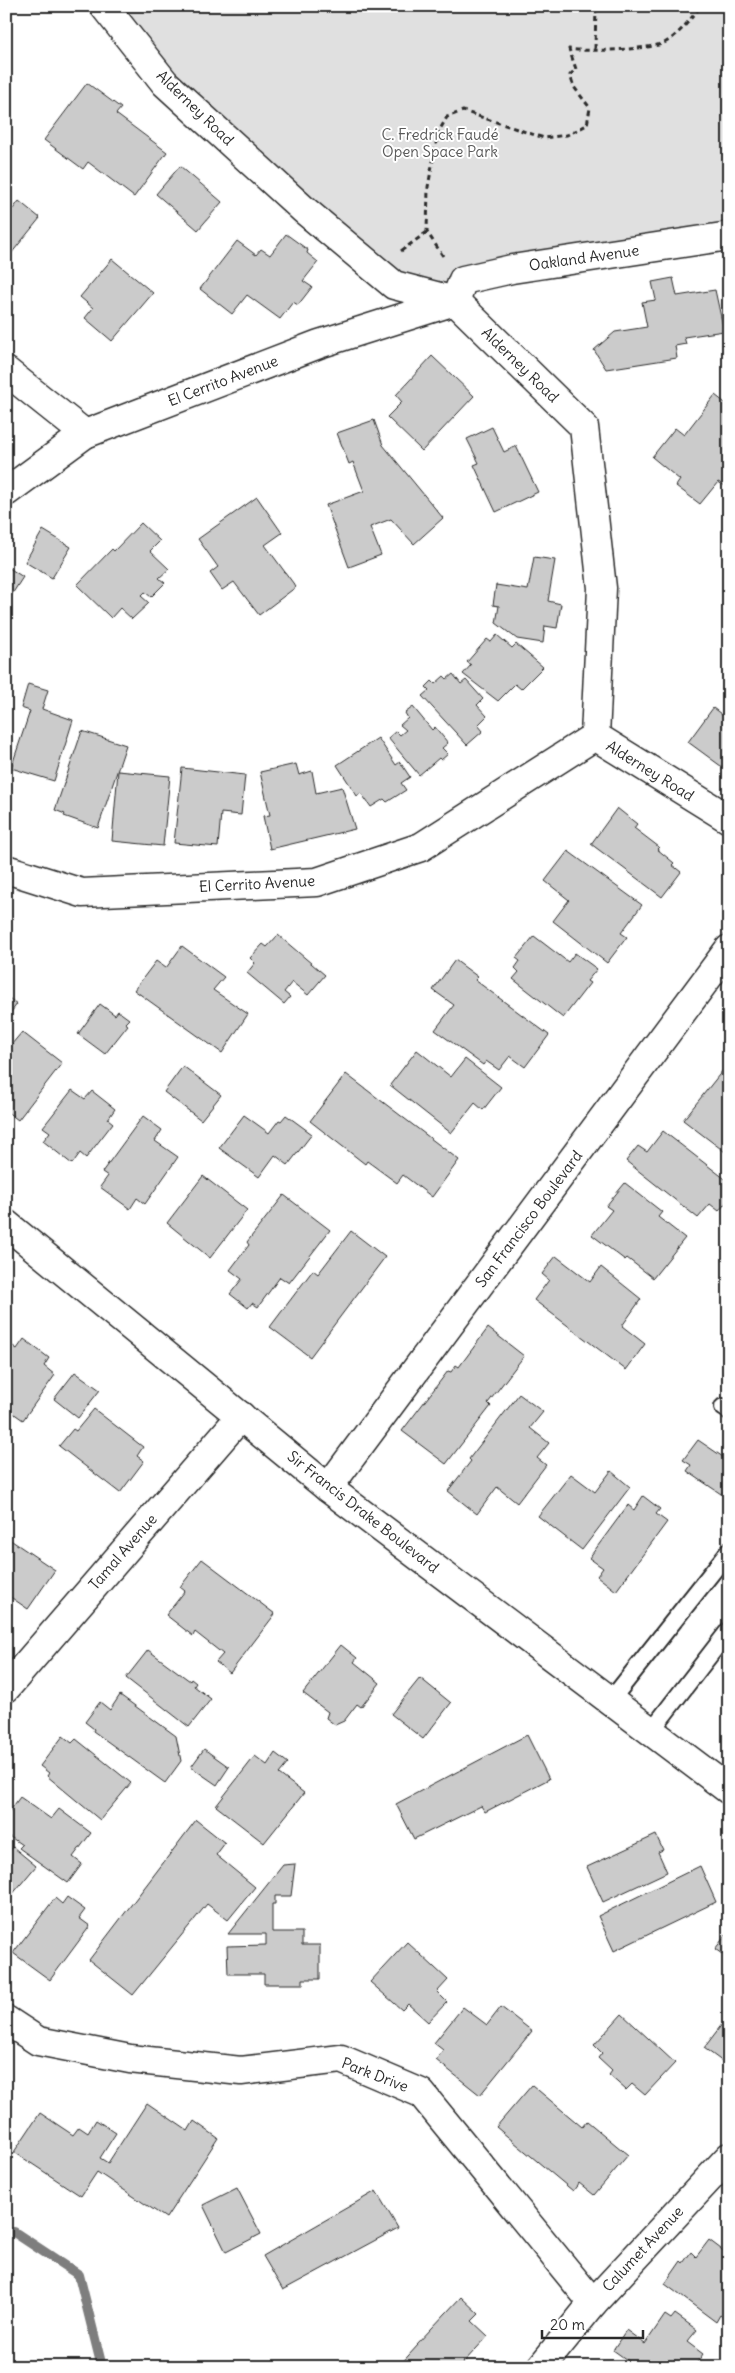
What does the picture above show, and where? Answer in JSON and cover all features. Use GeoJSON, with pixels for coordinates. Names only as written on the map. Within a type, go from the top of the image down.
{"type":"FeatureCollection","features":[{"type":"Feature","properties":{"kind":"street","name":"Alderney Road"},"geometry":{"type":"LineString","coordinates":[[104,6],[165,83],[311,216],[394,285],[459,290],[584,427],[602,588],[595,736],[729,819]]}},
{"type":"Feature","properties":{"kind":"street","name":"Oakland Avenue"},"geometry":{"type":"LineString","coordinates":[[459,290],[512,269],[729,236]]}},
{"type":"Feature","properties":{"kind":"street","name":"El Cerrito Avenue"},"geometry":{"type":"LineString","coordinates":[[6,492],[85,434],[459,290]]}},
{"type":"Feature","properties":{"kind":"street"},"geometry":{"type":"LineString","coordinates":[[6,371],[85,434]]}},
{"type":"Feature","properties":{"kind":"street","name":"El Cerrito Avenue"},"geometry":{"type":"LineString","coordinates":[[6,869],[82,893],[317,882],[421,847],[595,736]]}},
{"type":"Feature","properties":{"kind":"street","name":"San Francisco Boulevard"},"geometry":{"type":"LineString","coordinates":[[328,1488],[729,949]]}},
{"type":"Feature","properties":{"kind":"street","name":"Sir Francis Drake Boulevard"},"geometry":{"type":"LineString","coordinates":[[6,1224],[328,1488],[729,1790]]}},
{"type":"Feature","properties":{"kind":"street","name":"Tamal Avenue"},"geometry":{"type":"LineString","coordinates":[[6,1688],[241,1416]]}},
{"type":"Feature","properties":{"kind":"street","name":"Park Drive"},"geometry":{"type":"LineString","coordinates":[[6,2020],[38,2041],[130,2059],[241,2071],[340,2059],[421,2093],[593,2302]]}},
{"type":"Feature","properties":{"kind":"street","name":"Calumet Avenue"},"geometry":{"type":"LineString","coordinates":[[541,2367],[593,2302],[729,2157]]}},
{"type":"Feature","properties":{"kind":"lane"},"geometry":{"type":"LineString","coordinates":[[611,1700],[729,1551]]}},
{"type":"Feature","properties":{"kind":"lane"},"geometry":{"type":"LineString","coordinates":[[651,1731],[729,1630]]}},
{"type":"Feature","properties":{"kind":"path"},"geometry":{"type":"LineString","coordinates":[[595,49],[596,6]]}},
{"type":"Feature","properties":{"kind":"path"},"geometry":{"type":"LineString","coordinates":[[459,290],[450,267],[427,232],[428,187],[438,133],[447,117],[463,111],[544,138],[567,135],[574,132],[587,125],[590,108],[574,87],[570,75],[576,69],[570,49],[635,48],[665,43],[684,26],[701,6]]}},
{"type":"Feature","properties":{"kind":"green space","name":"C. Fredrick Faudé Open Space Park"},"geometry":{"type":"Polygon","coordinates":[[[116,6],[729,6],[729,236],[463,279],[455,301],[394,285],[165,83],[116,6]]]}},
{"type":"Feature","properties":{"kind":"building"},"geometry":{"type":"Polygon","coordinates":[[[87,83],[121,108],[116,114],[167,152],[134,197],[88,162],[83,169],[44,140],[87,83]]]}},
{"type":"Feature","properties":{"kind":"building"},"geometry":{"type":"Polygon","coordinates":[[[180,166],[222,202],[198,230],[156,194],[180,166]]]}},
{"type":"Feature","properties":{"kind":"building"},"geometry":{"type":"Polygon","coordinates":[[[19,201],[40,218],[6,260],[6,204],[13,209],[19,201]]]}},
{"type":"Feature","properties":{"kind":"building"},"geometry":{"type":"Polygon","coordinates":[[[286,234],[308,250],[307,253],[318,262],[303,281],[312,287],[298,305],[293,302],[280,319],[247,295],[232,314],[200,289],[237,241],[256,255],[261,249],[270,255],[286,234]]]}},
{"type":"Feature","properties":{"kind":"building"},"geometry":{"type":"Polygon","coordinates":[[[112,259],[153,293],[112,341],[85,318],[93,308],[80,297],[112,259]]]}},
{"type":"Feature","properties":{"kind":"building"},"geometry":{"type":"Polygon","coordinates":[[[673,278],[677,296],[715,290],[724,331],[684,337],[686,344],[675,346],[677,358],[606,369],[594,350],[615,332],[647,327],[642,302],[656,300],[652,282],[673,278]]]}},
{"type":"Feature","properties":{"kind":"building"},"geometry":{"type":"Polygon","coordinates":[[[432,356],[474,396],[422,451],[387,417],[402,402],[396,395],[432,356]]]}},
{"type":"Feature","properties":{"kind":"building"},"geometry":{"type":"Polygon","coordinates":[[[715,395],[729,406],[729,488],[718,482],[700,504],[676,486],[680,480],[652,457],[675,428],[684,435],[715,395]]]}},
{"type":"Feature","properties":{"kind":"building"},"geometry":{"type":"Polygon","coordinates":[[[374,420],[383,445],[443,518],[414,544],[391,519],[370,527],[381,555],[349,567],[326,505],[364,491],[353,462],[349,464],[337,433],[374,420]]]}},
{"type":"Feature","properties":{"kind":"building"},"geometry":{"type":"Polygon","coordinates":[[[492,427],[504,452],[516,446],[538,492],[496,512],[474,465],[479,463],[467,439],[492,427]]]}},
{"type":"Feature","properties":{"kind":"building"},"geometry":{"type":"Polygon","coordinates":[[[257,497],[282,533],[265,545],[296,587],[259,615],[234,582],[222,590],[210,573],[218,567],[198,539],[257,497]]]}},
{"type":"Feature","properties":{"kind":"building"},"geometry":{"type":"Polygon","coordinates":[[[141,523],[160,541],[150,551],[169,569],[159,578],[165,583],[151,597],[145,592],[141,596],[149,603],[132,619],[120,608],[111,618],[77,585],[112,549],[114,551],[141,523]]]}},
{"type":"Feature","properties":{"kind":"building"},"geometry":{"type":"Polygon","coordinates":[[[43,530],[71,547],[52,578],[25,562],[43,530]]]}},
{"type":"Feature","properties":{"kind":"building"},"geometry":{"type":"Polygon","coordinates":[[[534,557],[555,560],[548,601],[561,604],[557,628],[545,626],[543,643],[517,639],[496,623],[499,606],[493,605],[496,585],[528,590],[534,557]]]}},
{"type":"Feature","properties":{"kind":"building"},"geometry":{"type":"Polygon","coordinates":[[[6,566],[23,577],[7,602],[6,602],[6,566]]]}},
{"type":"Feature","properties":{"kind":"building"},"geometry":{"type":"Polygon","coordinates":[[[497,635],[512,648],[516,644],[543,667],[521,689],[515,684],[498,701],[463,674],[471,665],[467,662],[487,639],[491,642],[497,635]]]}},
{"type":"Feature","properties":{"kind":"building"},"geometry":{"type":"Polygon","coordinates":[[[453,674],[461,684],[466,680],[483,699],[477,705],[487,716],[478,725],[483,731],[467,745],[422,696],[429,690],[426,687],[432,681],[435,684],[444,676],[447,679],[453,674]]]}},
{"type":"Feature","properties":{"kind":"building"},"geometry":{"type":"Polygon","coordinates":[[[28,684],[48,690],[42,709],[73,720],[54,781],[11,768],[30,711],[21,708],[28,684]]]}},
{"type":"Feature","properties":{"kind":"building"},"geometry":{"type":"Polygon","coordinates":[[[413,707],[432,730],[435,727],[448,743],[442,748],[448,754],[441,760],[439,758],[419,775],[388,738],[396,731],[400,735],[406,730],[400,725],[408,718],[405,713],[413,707]]]}},
{"type":"Feature","properties":{"kind":"building"},"geometry":{"type":"Polygon","coordinates":[[[713,708],[729,720],[729,772],[688,742],[713,708]]]}},
{"type":"Feature","properties":{"kind":"building"},"geometry":{"type":"Polygon","coordinates":[[[82,731],[126,745],[98,828],[64,816],[65,814],[55,810],[82,731]]]}},
{"type":"Feature","properties":{"kind":"building"},"geometry":{"type":"Polygon","coordinates":[[[378,738],[396,765],[400,762],[410,777],[401,783],[406,790],[387,802],[384,799],[371,807],[361,793],[357,796],[337,765],[378,738]]]}},
{"type":"Feature","properties":{"kind":"building"},"geometry":{"type":"Polygon","coordinates":[[[296,764],[299,775],[312,771],[316,793],[342,787],[355,829],[270,849],[263,816],[270,815],[260,772],[296,764]]]}},
{"type":"Feature","properties":{"kind":"building"},"geometry":{"type":"Polygon","coordinates":[[[182,768],[245,775],[241,815],[221,813],[218,847],[174,843],[182,768]]]}},
{"type":"Feature","properties":{"kind":"building"},"geometry":{"type":"Polygon","coordinates":[[[118,771],[170,776],[163,846],[112,841],[118,771]]]}},
{"type":"Feature","properties":{"kind":"building"},"geometry":{"type":"Polygon","coordinates":[[[617,808],[637,824],[634,828],[659,847],[657,849],[674,863],[672,865],[681,872],[662,897],[591,844],[617,808]]]}},
{"type":"Feature","properties":{"kind":"building"},"geometry":{"type":"Polygon","coordinates":[[[568,851],[642,905],[621,933],[627,937],[607,963],[553,921],[569,900],[545,881],[568,851]]]}},
{"type":"Feature","properties":{"kind":"building"},"geometry":{"type":"Polygon","coordinates":[[[278,935],[325,975],[308,995],[292,982],[284,992],[290,997],[284,1004],[247,973],[255,963],[250,958],[263,944],[267,947],[278,935]]]}},
{"type":"Feature","properties":{"kind":"building"},"geometry":{"type":"Polygon","coordinates":[[[534,936],[568,962],[575,953],[597,969],[587,981],[590,983],[563,1018],[513,979],[519,972],[515,968],[520,961],[516,958],[534,936]]]}},
{"type":"Feature","properties":{"kind":"building"},"geometry":{"type":"Polygon","coordinates":[[[182,946],[224,977],[213,990],[248,1014],[222,1053],[134,990],[156,961],[166,968],[182,946]]]}},
{"type":"Feature","properties":{"kind":"building"},"geometry":{"type":"Polygon","coordinates":[[[455,960],[478,977],[475,980],[549,1035],[525,1067],[510,1056],[499,1070],[486,1061],[483,1065],[435,1030],[454,1005],[433,990],[455,960]]]}},
{"type":"Feature","properties":{"kind":"building"},"geometry":{"type":"Polygon","coordinates":[[[6,996],[17,1004],[6,1019],[6,996]]]}},
{"type":"Feature","properties":{"kind":"building"},"geometry":{"type":"Polygon","coordinates":[[[100,1004],[115,1015],[118,1011],[129,1019],[125,1023],[128,1025],[105,1054],[78,1034],[100,1004]]]}},
{"type":"Feature","properties":{"kind":"building"},"geometry":{"type":"Polygon","coordinates":[[[22,1032],[62,1063],[18,1120],[6,1111],[6,1051],[22,1032]]]}},
{"type":"Feature","properties":{"kind":"building"},"geometry":{"type":"Polygon","coordinates":[[[417,1050],[451,1077],[465,1059],[501,1087],[483,1110],[475,1103],[451,1133],[390,1085],[417,1050]]]}},
{"type":"Feature","properties":{"kind":"building"},"geometry":{"type":"Polygon","coordinates":[[[183,1066],[221,1095],[201,1120],[164,1092],[183,1066]]]}},
{"type":"Feature","properties":{"kind":"building"},"geometry":{"type":"Polygon","coordinates":[[[723,1070],[729,1074],[729,1155],[683,1120],[723,1070]]]}},
{"type":"Feature","properties":{"kind":"building"},"geometry":{"type":"Polygon","coordinates":[[[346,1074],[459,1160],[432,1197],[403,1175],[397,1183],[367,1161],[365,1164],[310,1121],[346,1074]]]}},
{"type":"Feature","properties":{"kind":"building"},"geometry":{"type":"Polygon","coordinates":[[[72,1090],[85,1099],[92,1091],[115,1109],[108,1119],[113,1123],[86,1158],[80,1153],[72,1164],[43,1141],[50,1132],[43,1127],[72,1090]]]}},
{"type":"Feature","properties":{"kind":"building"},"geometry":{"type":"Polygon","coordinates":[[[244,1115],[269,1133],[279,1120],[281,1121],[286,1115],[312,1134],[288,1165],[275,1155],[259,1177],[219,1148],[244,1115]]]}},
{"type":"Feature","properties":{"kind":"building"},"geometry":{"type":"Polygon","coordinates":[[[143,1116],[162,1130],[155,1141],[178,1157],[145,1204],[137,1198],[130,1209],[100,1187],[108,1176],[102,1172],[143,1116]]]}},
{"type":"Feature","properties":{"kind":"building"},"geometry":{"type":"Polygon","coordinates":[[[663,1131],[729,1182],[729,1199],[719,1211],[710,1204],[698,1218],[626,1161],[638,1146],[647,1152],[663,1131]]]}},
{"type":"Feature","properties":{"kind":"building"},"geometry":{"type":"Polygon","coordinates":[[[203,1176],[247,1210],[210,1258],[167,1223],[203,1176]]]}},
{"type":"Feature","properties":{"kind":"building"},"geometry":{"type":"Polygon","coordinates":[[[625,1183],[662,1212],[658,1217],[685,1238],[653,1278],[592,1235],[612,1210],[606,1206],[625,1183]]]}},
{"type":"Feature","properties":{"kind":"building"},"geometry":{"type":"Polygon","coordinates":[[[284,1195],[330,1230],[289,1283],[280,1277],[258,1307],[252,1303],[248,1308],[230,1294],[242,1279],[230,1270],[249,1245],[247,1242],[284,1195]]]}},
{"type":"Feature","properties":{"kind":"building"},"geometry":{"type":"Polygon","coordinates":[[[351,1231],[385,1257],[310,1357],[270,1327],[313,1270],[318,1274],[351,1231]]]}},
{"type":"Feature","properties":{"kind":"building"},"geometry":{"type":"Polygon","coordinates":[[[556,1256],[590,1282],[601,1267],[641,1299],[622,1326],[645,1344],[626,1370],[534,1300],[549,1280],[542,1274],[556,1256]]]}},
{"type":"Feature","properties":{"kind":"building"},"geometry":{"type":"Polygon","coordinates":[[[488,1328],[524,1356],[488,1403],[491,1406],[446,1464],[402,1431],[448,1371],[451,1372],[456,1365],[459,1367],[488,1328]]]}},
{"type":"Feature","properties":{"kind":"building"},"geometry":{"type":"Polygon","coordinates":[[[24,1339],[49,1358],[44,1366],[55,1375],[23,1420],[6,1408],[6,1341],[17,1349],[24,1339]]]}},
{"type":"Feature","properties":{"kind":"building"},"geometry":{"type":"Polygon","coordinates":[[[75,1372],[100,1390],[78,1418],[54,1399],[75,1372]]]}},
{"type":"Feature","properties":{"kind":"building"},"geometry":{"type":"Polygon","coordinates":[[[519,1394],[543,1412],[530,1428],[549,1443],[537,1458],[546,1465],[517,1503],[497,1487],[477,1514],[448,1491],[471,1461],[469,1459],[519,1394]]]}},
{"type":"Feature","properties":{"kind":"building"},"geometry":{"type":"Polygon","coordinates":[[[94,1409],[143,1447],[137,1456],[144,1461],[120,1493],[59,1446],[73,1429],[76,1431],[94,1409]]]}},
{"type":"Feature","properties":{"kind":"building"},"geometry":{"type":"Polygon","coordinates":[[[698,1440],[729,1461],[729,1484],[721,1494],[687,1471],[691,1465],[683,1460],[698,1440]]]}},
{"type":"Feature","properties":{"kind":"building"},"geometry":{"type":"Polygon","coordinates":[[[611,1471],[630,1487],[582,1550],[538,1516],[571,1474],[595,1492],[611,1471]]]}},
{"type":"Feature","properties":{"kind":"building"},"geometry":{"type":"Polygon","coordinates":[[[643,1496],[660,1509],[656,1514],[667,1522],[616,1591],[597,1576],[603,1568],[589,1558],[628,1505],[634,1510],[643,1496]]]}},
{"type":"Feature","properties":{"kind":"building"},"geometry":{"type":"Polygon","coordinates":[[[6,1537],[55,1570],[28,1609],[6,1594],[6,1537]]]}},
{"type":"Feature","properties":{"kind":"building"},"geometry":{"type":"Polygon","coordinates":[[[202,1559],[275,1614],[230,1673],[216,1662],[223,1654],[195,1632],[193,1636],[166,1615],[185,1591],[180,1587],[202,1559]]]}},
{"type":"Feature","properties":{"kind":"building"},"geometry":{"type":"Polygon","coordinates":[[[341,1645],[357,1658],[354,1662],[380,1683],[361,1707],[357,1704],[344,1721],[335,1725],[326,1718],[328,1712],[303,1693],[341,1645]]]}},
{"type":"Feature","properties":{"kind":"building"},"geometry":{"type":"Polygon","coordinates":[[[148,1650],[190,1681],[191,1679],[196,1683],[194,1686],[211,1699],[189,1727],[126,1678],[148,1650]]]}},
{"type":"Feature","properties":{"kind":"building"},"geometry":{"type":"Polygon","coordinates":[[[420,1678],[451,1703],[423,1739],[391,1714],[420,1678]]]}},
{"type":"Feature","properties":{"kind":"building"},"geometry":{"type":"Polygon","coordinates":[[[120,1695],[176,1736],[181,1761],[165,1783],[93,1731],[94,1729],[85,1722],[100,1702],[110,1710],[120,1695]]]}},
{"type":"Feature","properties":{"kind":"building"},"geometry":{"type":"Polygon","coordinates":[[[527,1735],[549,1779],[485,1812],[481,1806],[414,1839],[396,1804],[527,1735]]]}},
{"type":"Feature","properties":{"kind":"building"},"geometry":{"type":"Polygon","coordinates":[[[63,1736],[72,1743],[76,1739],[131,1783],[100,1820],[47,1776],[49,1773],[40,1766],[63,1736]]]}},
{"type":"Feature","properties":{"kind":"building"},"geometry":{"type":"Polygon","coordinates":[[[204,1749],[229,1767],[217,1785],[191,1767],[204,1749]]]}},
{"type":"Feature","properties":{"kind":"building"},"geometry":{"type":"Polygon","coordinates":[[[275,1753],[288,1763],[279,1774],[304,1793],[264,1843],[216,1806],[255,1756],[267,1765],[275,1753]]]}},
{"type":"Feature","properties":{"kind":"building"},"geometry":{"type":"Polygon","coordinates":[[[20,1797],[51,1819],[59,1809],[91,1833],[73,1857],[82,1864],[68,1883],[19,1848],[22,1845],[6,1834],[6,1816],[20,1797]]]}},
{"type":"Feature","properties":{"kind":"building"},"geometry":{"type":"Polygon","coordinates":[[[196,1820],[225,1843],[216,1855],[255,1887],[228,1920],[207,1904],[133,1995],[89,1960],[196,1820]]]}},
{"type":"Feature","properties":{"kind":"building"},"geometry":{"type":"Polygon","coordinates":[[[656,1835],[663,1850],[658,1852],[667,1872],[603,1902],[587,1867],[656,1835]]]}},
{"type":"Feature","properties":{"kind":"building"},"geometry":{"type":"Polygon","coordinates":[[[13,1847],[36,1866],[6,1902],[6,1855],[13,1847]]]}},
{"type":"Feature","properties":{"kind":"building"},"geometry":{"type":"Polygon","coordinates":[[[295,1864],[291,1896],[275,1896],[275,1904],[272,1904],[272,1932],[302,1932],[302,1945],[320,1945],[320,1979],[303,1979],[303,1984],[264,1984],[264,1974],[228,1974],[227,1946],[266,1945],[266,1934],[228,1934],[283,1865],[295,1864]]]}},
{"type":"Feature","properties":{"kind":"building"},"geometry":{"type":"Polygon","coordinates":[[[700,1866],[716,1902],[614,1951],[598,1916],[700,1866]]]}},
{"type":"Feature","properties":{"kind":"building"},"geometry":{"type":"Polygon","coordinates":[[[67,1897],[85,1910],[79,1918],[90,1926],[50,1980],[13,1953],[55,1898],[62,1904],[67,1897]]]}},
{"type":"Feature","properties":{"kind":"building"},"geometry":{"type":"Polygon","coordinates":[[[729,1931],[729,1959],[715,1949],[729,1931]]]}},
{"type":"Feature","properties":{"kind":"building"},"geometry":{"type":"Polygon","coordinates":[[[407,1942],[448,1980],[437,1992],[447,2002],[428,2022],[408,2004],[402,2010],[370,1982],[407,1942]]]}},
{"type":"Feature","properties":{"kind":"building"},"geometry":{"type":"Polygon","coordinates":[[[463,2007],[487,2025],[501,2007],[532,2031],[480,2095],[436,2060],[443,2050],[434,2043],[463,2007]]]}},
{"type":"Feature","properties":{"kind":"building"},"geometry":{"type":"Polygon","coordinates":[[[622,2014],[675,2063],[645,2095],[632,2084],[626,2090],[609,2075],[612,2071],[598,2058],[602,2053],[594,2045],[622,2014]]]}},
{"type":"Feature","properties":{"kind":"building"},"geometry":{"type":"Polygon","coordinates":[[[729,2015],[729,2058],[727,2057],[723,2062],[704,2048],[729,2015]]]}},
{"type":"Feature","properties":{"kind":"building"},"geometry":{"type":"Polygon","coordinates":[[[532,2085],[582,2127],[587,2121],[628,2155],[594,2195],[579,2183],[573,2191],[496,2127],[532,2085]]]}},
{"type":"Feature","properties":{"kind":"building"},"geometry":{"type":"Polygon","coordinates":[[[147,2103],[188,2131],[194,2121],[218,2138],[166,2218],[97,2172],[81,2196],[14,2152],[40,2113],[73,2135],[79,2127],[88,2133],[96,2120],[116,2133],[100,2158],[108,2163],[147,2103]]]}},
{"type":"Feature","properties":{"kind":"building"},"geometry":{"type":"Polygon","coordinates":[[[237,2188],[261,2234],[226,2252],[203,2205],[237,2188]]]}},
{"type":"Feature","properties":{"kind":"building"},"geometry":{"type":"Polygon","coordinates":[[[376,2191],[398,2228],[283,2290],[263,2256],[376,2191]]]}},
{"type":"Feature","properties":{"kind":"building"},"geometry":{"type":"Polygon","coordinates":[[[709,2240],[729,2255],[729,2321],[720,2315],[716,2322],[665,2284],[681,2261],[683,2263],[691,2252],[696,2257],[709,2240]]]}},
{"type":"Feature","properties":{"kind":"building"},"geometry":{"type":"Polygon","coordinates":[[[461,2297],[479,2314],[472,2321],[488,2336],[463,2363],[466,2367],[399,2366],[417,2344],[461,2297]]]}},
{"type":"Feature","properties":{"kind":"building"},"geometry":{"type":"Polygon","coordinates":[[[675,2314],[697,2330],[687,2342],[703,2354],[694,2367],[637,2367],[613,2350],[626,2330],[645,2344],[665,2315],[671,2319],[675,2314]]]}},
{"type":"Feature","properties":{"kind":"waterway"},"geometry":{"type":"LineString","coordinates":[[6,2233],[14,2232],[79,2275],[102,2367]]}}]}
